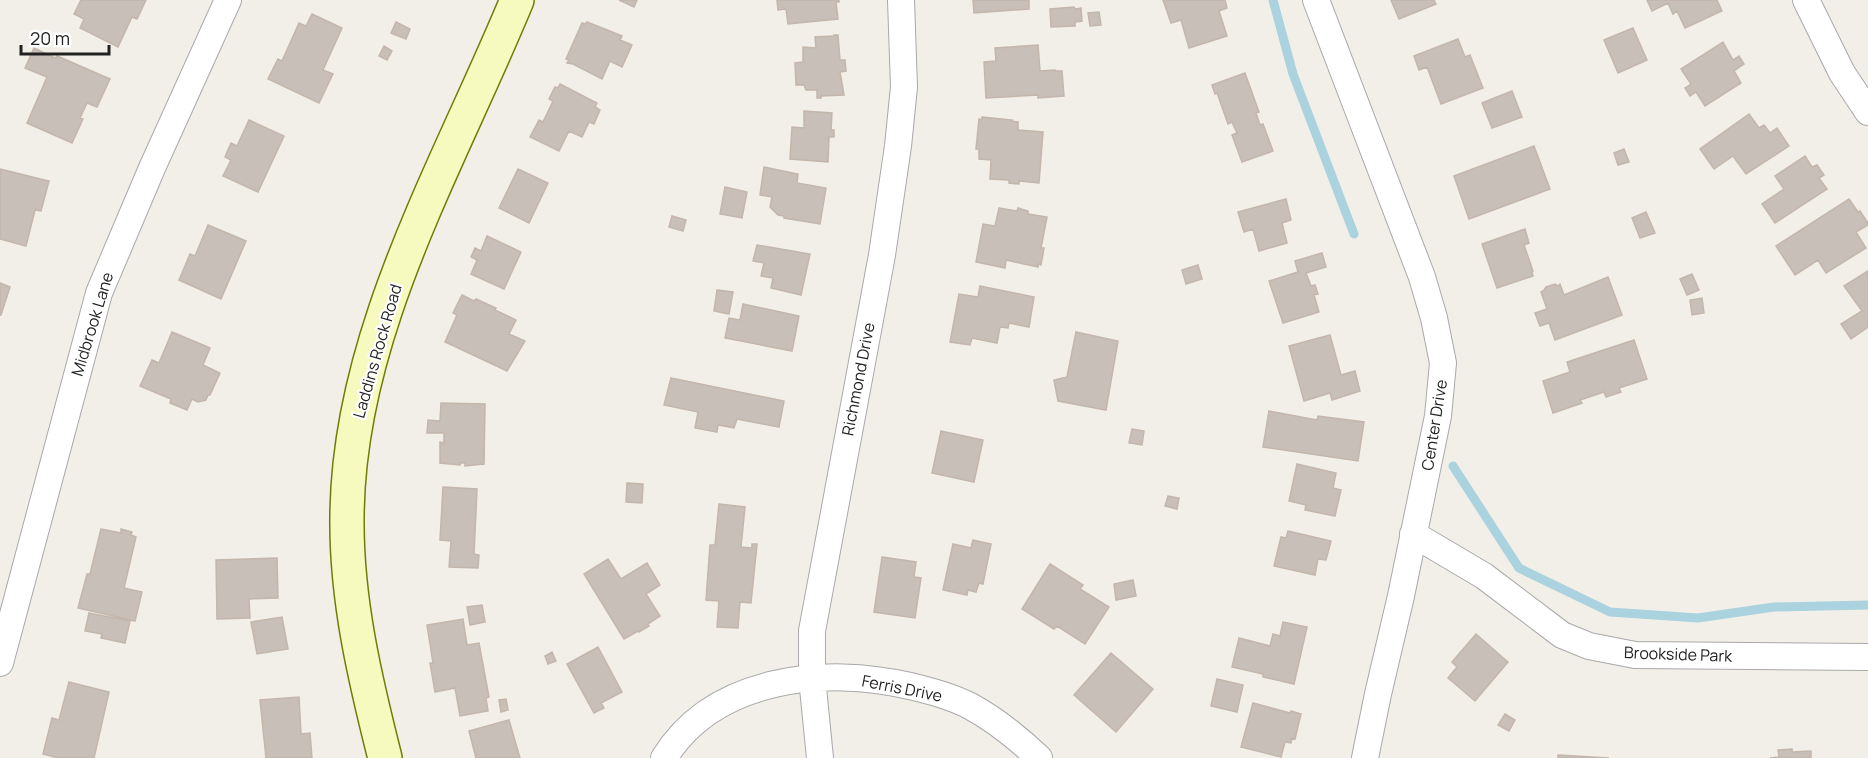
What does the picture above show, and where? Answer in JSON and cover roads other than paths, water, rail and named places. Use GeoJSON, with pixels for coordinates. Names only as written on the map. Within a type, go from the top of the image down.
{"type":"FeatureCollection","features":[{"type":"Feature","properties":{"kind":"street","name":"Midbrook Lane"},"geometry":{"type":"LineString","coordinates":[[0,663],[99,293],[152,168],[228,0]]}},
{"type":"Feature","properties":{"kind":"street","name":"Laddins Rock Road"},"geometry":{"type":"LineString","coordinates":[[385,758],[364,670],[349,574],[348,486],[353,438],[370,364],[408,249],[517,0]]}},
{"type":"Feature","properties":{"kind":"street","name":"Richmond Drive"},"geometry":{"type":"LineString","coordinates":[[820,758],[812,678],[812,631],[882,255],[898,146],[904,87],[901,0]]}},
{"type":"Feature","properties":{"kind":"street","name":"Center Drive"},"geometry":{"type":"LineString","coordinates":[[1317,0],[1422,277],[1434,318],[1443,363],[1438,416],[1365,758]]}},
{"type":"Feature","properties":{"kind":"street"},"geometry":{"type":"LineString","coordinates":[[1806,0],[1842,73],[1868,112]]}},
{"type":"Feature","properties":{"kind":"street","name":"Brookside Park"},"geometry":{"type":"LineString","coordinates":[[1413,534],[1484,576],[1562,634],[1589,646],[1635,655],[1867,661]]}},
{"type":"Feature","properties":{"kind":"street","name":"Ferris Drive"},"geometry":{"type":"LineString","coordinates":[[664,758],[693,724],[722,704],[765,687],[812,678],[891,682],[951,698],[970,706],[1007,729],[1039,758]]}},
{"type":"Feature","properties":{"kind":"waterway"},"geometry":{"type":"LineString","coordinates":[[1273,0],[1293,74],[1354,234]]}},
{"type":"Feature","properties":{"kind":"waterway"},"geometry":{"type":"LineString","coordinates":[[1453,466],[1519,568],[1610,612],[1698,618],[1774,607],[1868,605]]}}]}
